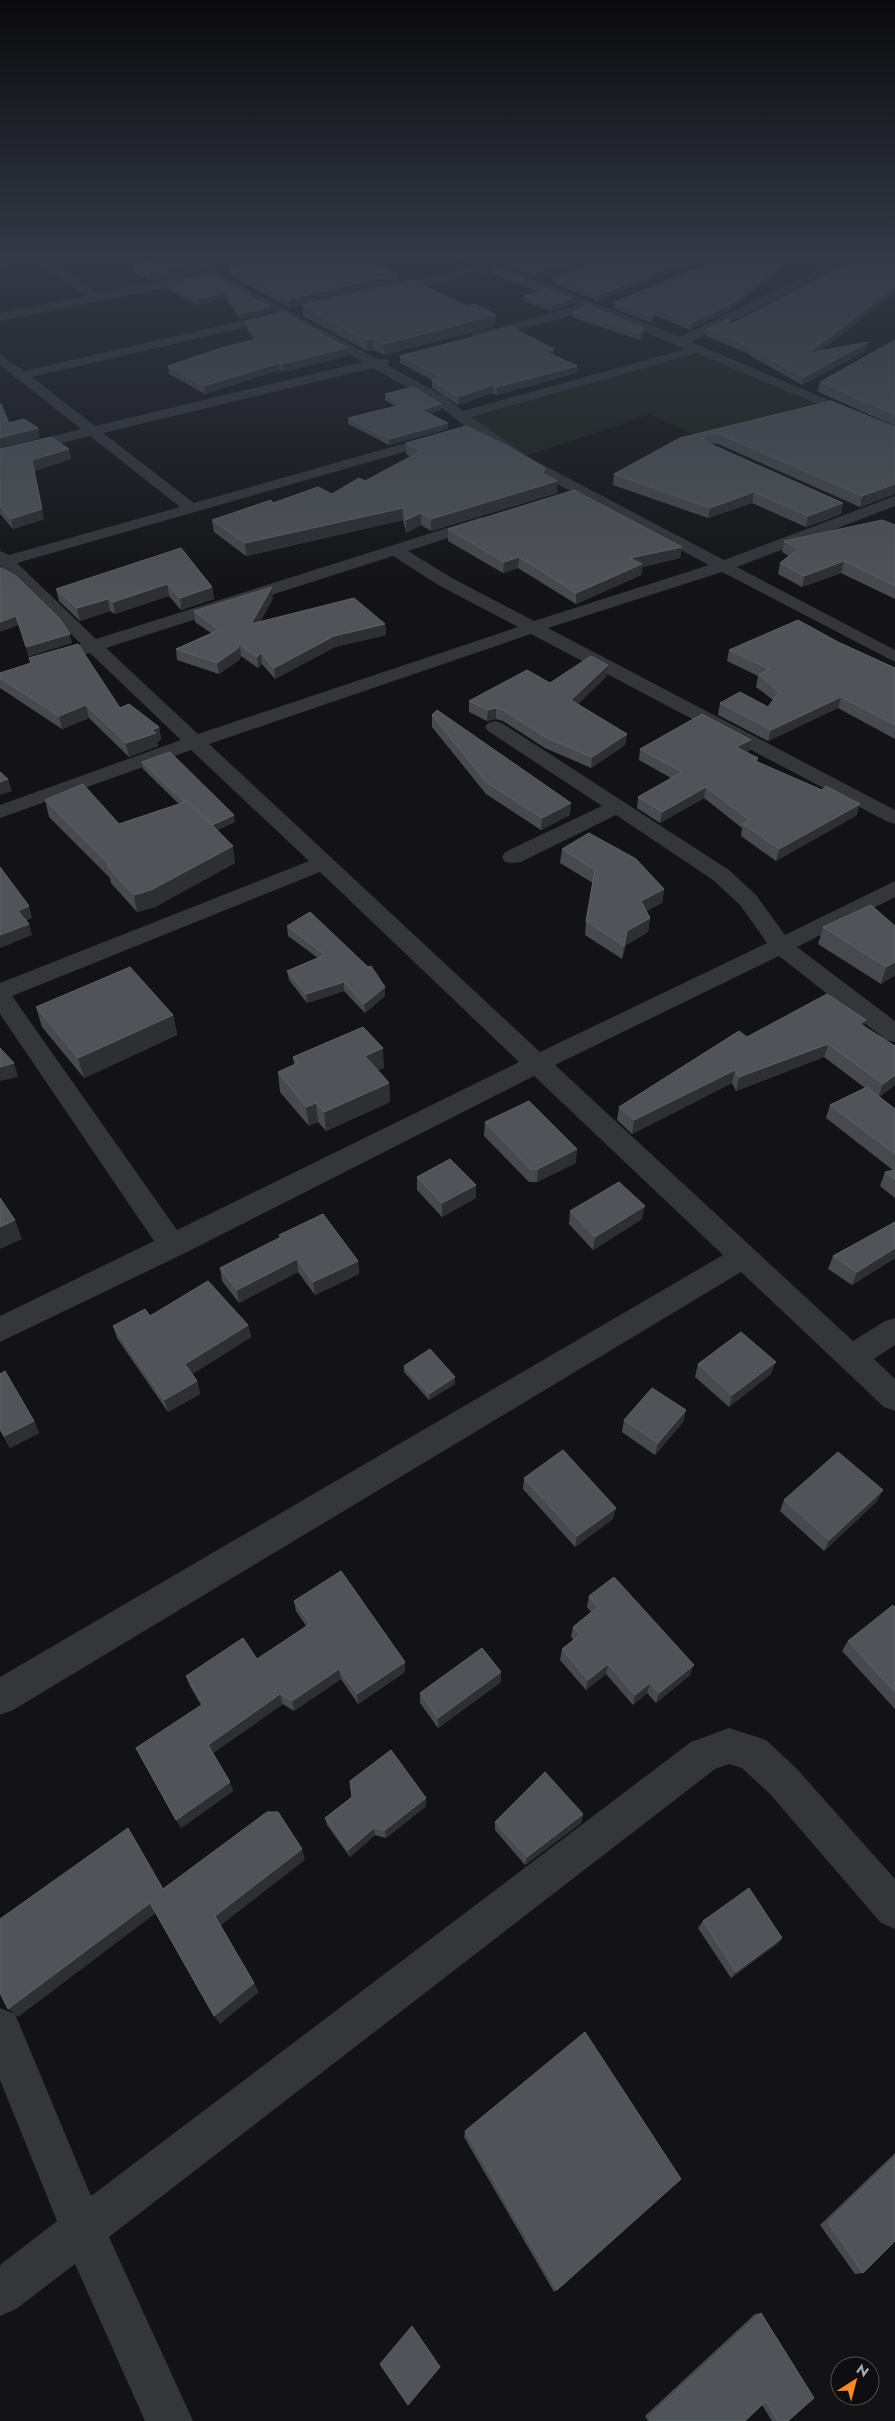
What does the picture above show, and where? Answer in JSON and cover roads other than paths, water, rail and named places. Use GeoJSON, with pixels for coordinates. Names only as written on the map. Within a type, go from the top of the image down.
{"type":"FeatureCollection","features":[{"type":"Feature","properties":{"kind":"street"},"geometry":{"type":"LineString","coordinates":[[11,367],[191,508]]}},
{"type":"Feature","properties":{"kind":"street"},"geometry":{"type":"LineString","coordinates":[[23,375],[58,367]]}},
{"type":"Feature","properties":{"kind":"street"},"geometry":{"type":"LineString","coordinates":[[0,454],[237,395],[361,367]]}},
{"type":"Feature","properties":{"kind":"street"},"geometry":{"type":"LineString","coordinates":[[379,367],[440,400],[476,428],[527,462],[895,656]]}},
{"type":"Feature","properties":{"kind":"street"},"geometry":{"type":"LineString","coordinates":[[461,416],[634,367]]}},
{"type":"Feature","properties":{"kind":"street"},"geometry":{"type":"LineString","coordinates":[[741,367],[895,433]]}},
{"type":"Feature","properties":{"kind":"street"},"geometry":{"type":"LineString","coordinates":[[802,392],[819,382]]}},
{"type":"Feature","properties":{"kind":"street"},"geometry":{"type":"LineString","coordinates":[[3,559],[476,428]]}},
{"type":"Feature","properties":{"kind":"street"},"geometry":{"type":"LineString","coordinates":[[557,499],[584,491]]}},
{"type":"Feature","properties":{"kind":"street"},"geometry":{"type":"LineString","coordinates":[[0,812],[194,742],[534,627],[723,566],[895,501]]}},
{"type":"Feature","properties":{"kind":"street"},"geometry":{"type":"LineString","coordinates":[[842,507],[877,522]]}},
{"type":"Feature","properties":{"kind":"street"},"geometry":{"type":"LineString","coordinates":[[65,655],[493,519]]}},
{"type":"Feature","properties":{"kind":"street"},"geometry":{"type":"LineString","coordinates":[[392,550],[446,582],[895,818]]}},
{"type":"Feature","properties":{"kind":"street"},"geometry":{"type":"LineString","coordinates":[[3,559],[194,742],[538,1063],[743,1258],[895,1398]]}},
{"type":"Feature","properties":{"kind":"street"},"geometry":{"type":"LineString","coordinates":[[495,727],[721,875],[748,900],[781,946],[895,1034]]}},
{"type":"Feature","properties":{"kind":"street"},"geometry":{"type":"LineString","coordinates":[[513,857],[618,806]]}},
{"type":"Feature","properties":{"kind":"street"},"geometry":{"type":"LineString","coordinates":[[173,1246],[0,994],[324,864]]}},
{"type":"Feature","properties":{"kind":"street"},"geometry":{"type":"LineString","coordinates":[[0,1330],[173,1246],[538,1063],[781,946],[895,888]]}},
{"type":"Feature","properties":{"kind":"street"},"geometry":{"type":"LineString","coordinates":[[0,1697],[743,1258]]}},
{"type":"Feature","properties":{"kind":"street"},"geometry":{"type":"LineString","coordinates":[[850,1358],[895,1330]]}},
{"type":"Feature","properties":{"kind":"street"},"geometry":{"type":"LineString","coordinates":[[0,2293],[82,2228],[704,1755],[729,1746],[753,1753],[783,1781],[895,1909]]}},
{"type":"Feature","properties":{"kind":"street"},"geometry":{"type":"LineString","coordinates":[[0,2029],[82,2228],[170,2421]]}}]}
